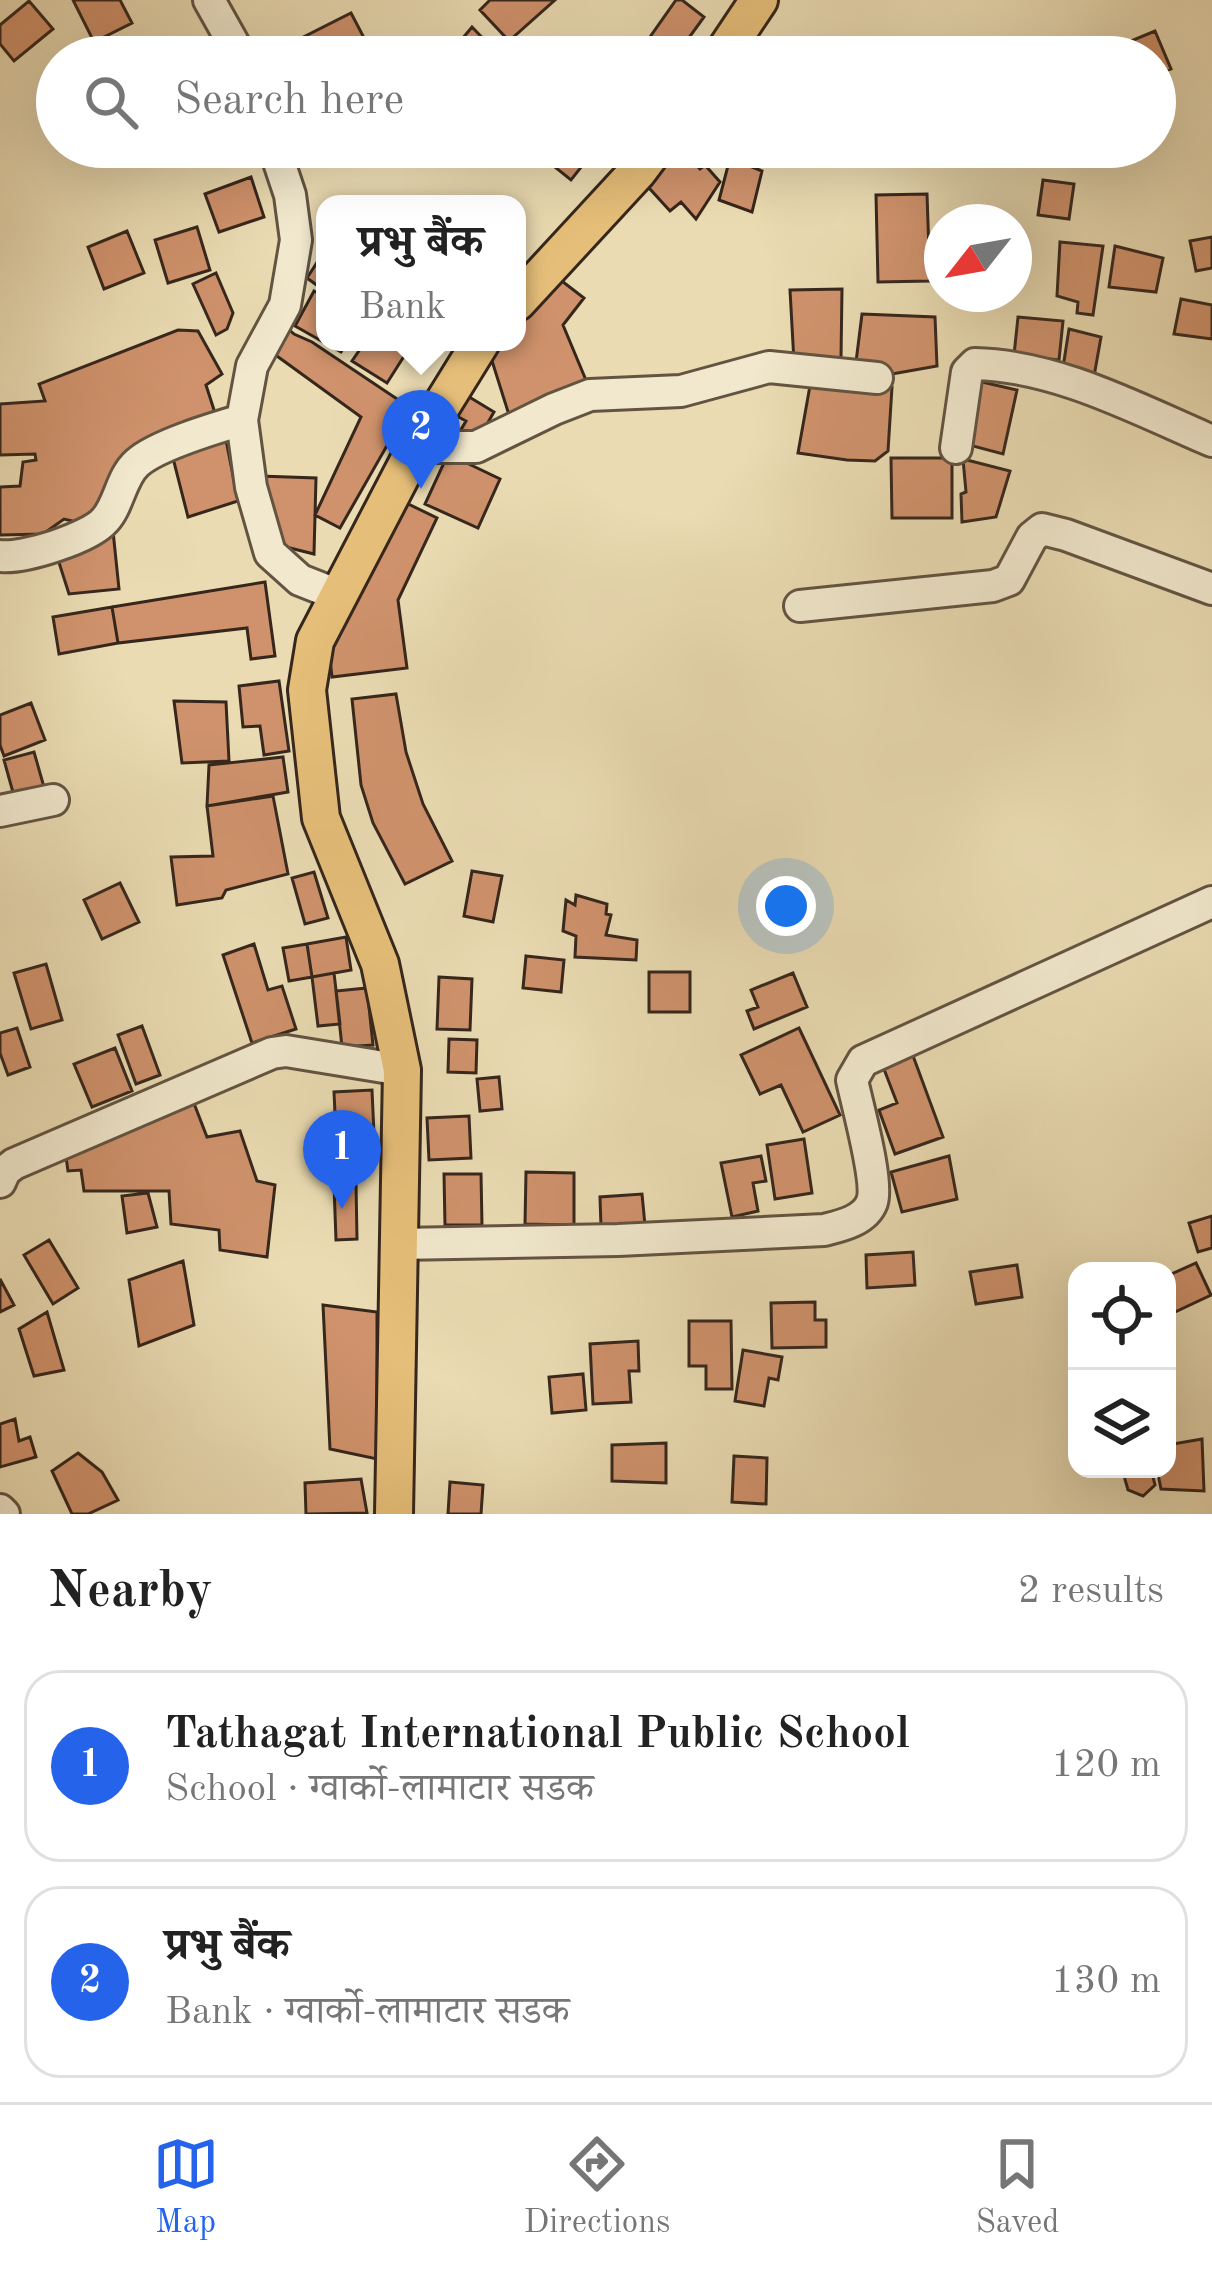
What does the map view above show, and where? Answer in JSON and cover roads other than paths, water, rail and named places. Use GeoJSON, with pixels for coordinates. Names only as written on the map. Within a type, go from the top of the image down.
{"type":"FeatureCollection","features":[{"type":"Feature","properties":{"kind":"main road"},"geometry":{"type":"LineString","coordinates":[[736,36],[759,0]]}},
{"type":"Feature","properties":{"kind":"main road"},"geometry":{"type":"LineString","coordinates":[[526,292],[640,168]]}},
{"type":"Feature","properties":{"kind":"main road"},"geometry":{"type":"LineString","coordinates":[[394,1514],[402,1070],[380,964],[321,818],[307,690],[315,641],[416,447],[475,351]]}},
{"type":"Feature","properties":{"kind":"street"},"geometry":{"type":"LineString","coordinates":[[209,0],[229,36]]}},
{"type":"Feature","properties":{"kind":"street"},"geometry":{"type":"LineString","coordinates":[[281,168],[296,240],[285,305],[252,366],[242,419],[251,487],[270,553],[300,580],[338,595]]}},
{"type":"Feature","properties":{"kind":"street"},"geometry":{"type":"LineString","coordinates":[[956,448],[967,372],[975,364],[1001,364],[1083,386],[1212,441]]}},
{"type":"Feature","properties":{"kind":"street"},"geometry":{"type":"LineString","coordinates":[[416,447],[476,447],[590,395],[681,391],[769,367],[877,378]]}},
{"type":"Feature","properties":{"kind":"street"},"geometry":{"type":"LineString","coordinates":[[0,556],[15,558],[50,549],[104,523],[136,464],[194,435],[242,419]]}},
{"type":"Feature","properties":{"kind":"street"},"geometry":{"type":"LineString","coordinates":[[800,606],[992,586],[1010,580],[1032,537],[1042,530],[1212,589]]}},
{"type":"Feature","properties":{"kind":"street"},"geometry":{"type":"LineString","coordinates":[[0,812],[53,800]]}},
{"type":"Feature","properties":{"kind":"street"},"geometry":{"type":"LineString","coordinates":[[399,1244],[641,1239],[824,1230],[848,1224],[872,1204],[873,1185],[852,1080],[863,1061],[1212,902]]}},
{"type":"Feature","properties":{"kind":"street"},"geometry":{"type":"LineString","coordinates":[[0,1182],[14,1164],[272,1053],[286,1051],[402,1070]]}},
{"type":"Feature","properties":{"kind":"place","name":"प्रभु बैंक"},"geometry":{"type":"Point","coordinates":[421,489]}},
{"type":"Feature","properties":{"kind":"place","name":"Tathagat International Public School"},"geometry":{"type":"Point","coordinates":[342,1209]}}]}
